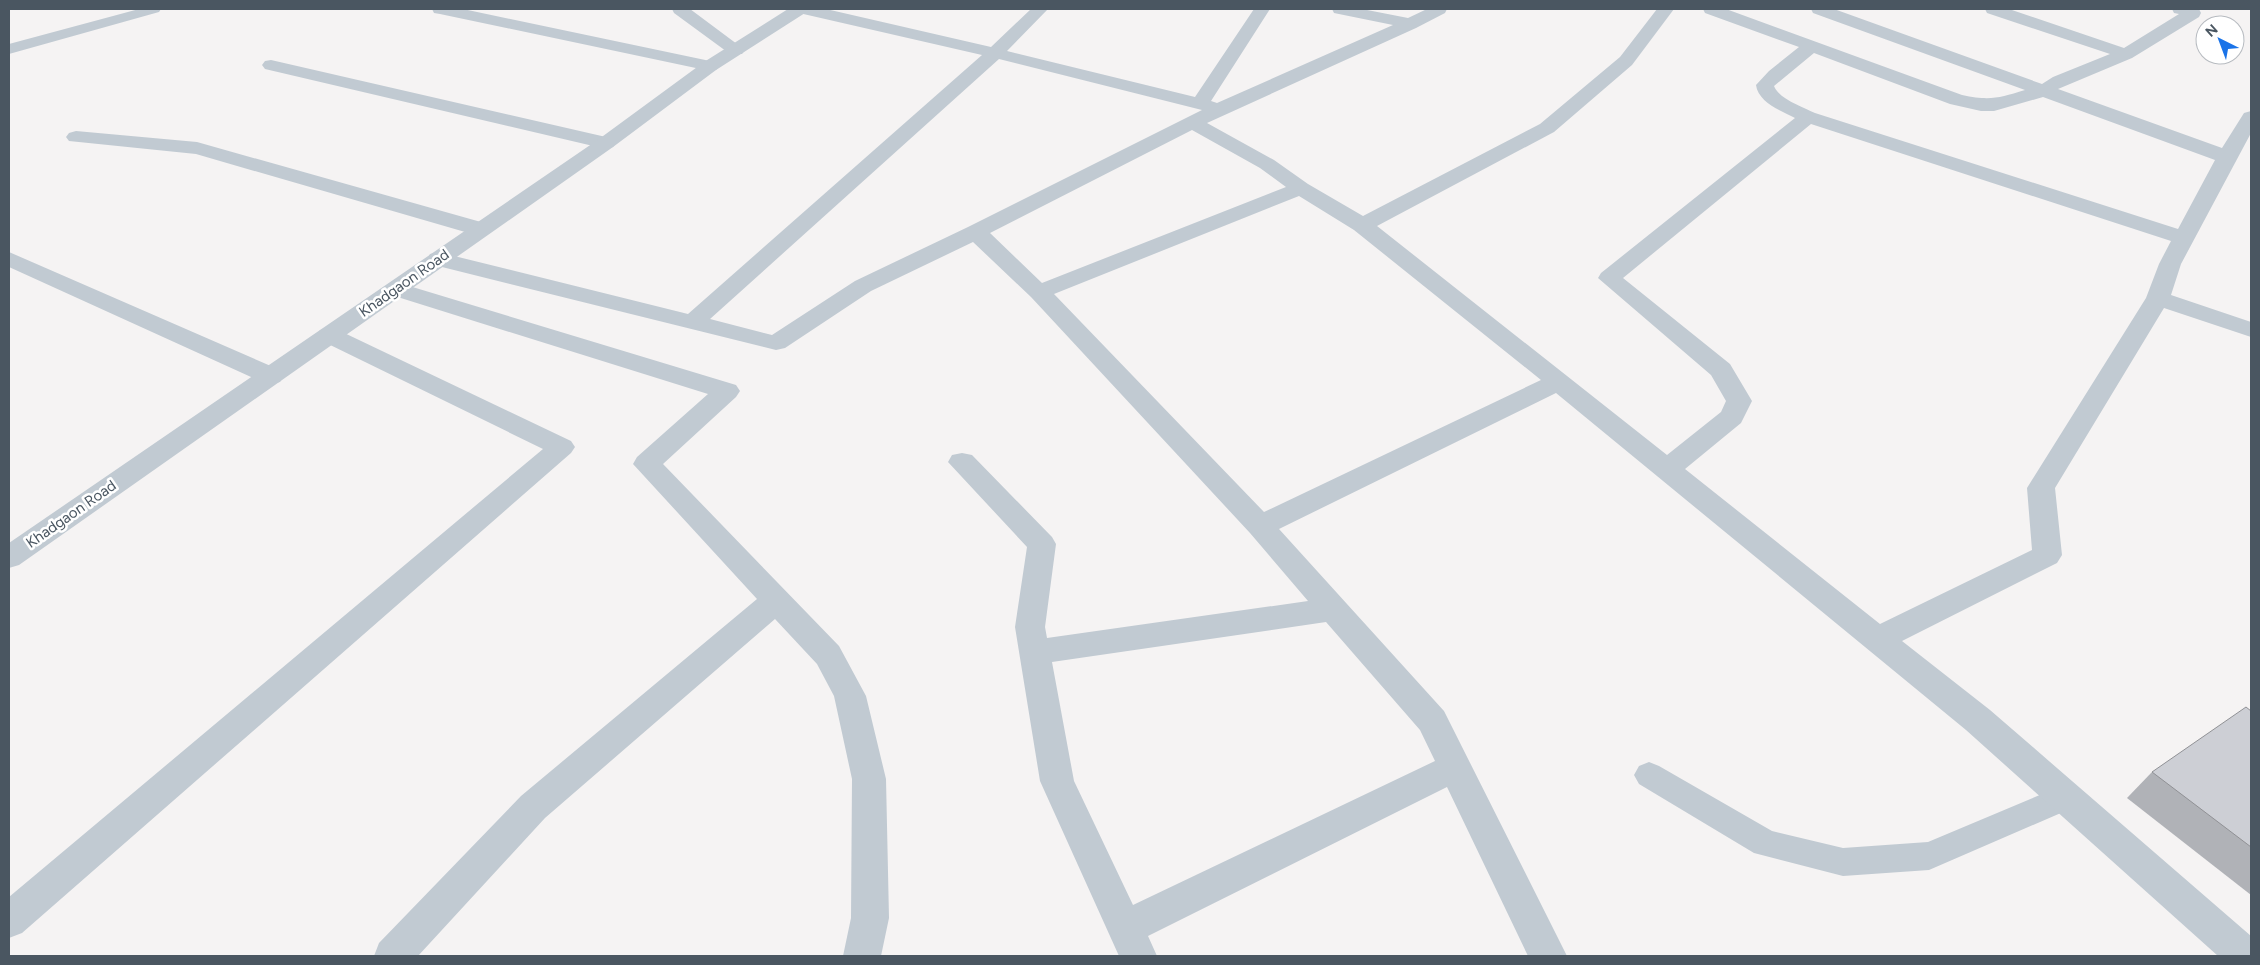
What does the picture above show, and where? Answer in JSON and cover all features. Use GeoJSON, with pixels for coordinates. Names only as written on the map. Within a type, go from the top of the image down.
{"type":"FeatureCollection","features":[{"type":"Feature","properties":{"kind":"street"},"geometry":{"type":"LineString","coordinates":[[440,9],[710,66]]}},
{"type":"Feature","properties":{"kind":"street"},"geometry":{"type":"LineString","coordinates":[[493,21],[525,9]]}},
{"type":"Feature","properties":{"kind":"street"},"geometry":{"type":"LineString","coordinates":[[680,9],[736,50]]}},
{"type":"Feature","properties":{"kind":"street","name":"Khadgaon Road"},"geometry":{"type":"LineString","coordinates":[[13,548],[271,376],[606,143],[710,66],[799,9]]}},
{"type":"Feature","properties":{"kind":"street"},"geometry":{"type":"LineString","coordinates":[[805,9],[995,53],[1203,112],[1267,164],[1301,188],[1362,225],[1667,468],[1978,720],[2246,956]]}},
{"type":"Feature","properties":{"kind":"street"},"geometry":{"type":"LineString","coordinates":[[693,322],[995,53],[1040,9]]}},
{"type":"Feature","properties":{"kind":"street"},"geometry":{"type":"LineString","coordinates":[[1203,112],[1262,9]]}},
{"type":"Feature","properties":{"kind":"street"},"geometry":{"type":"LineString","coordinates":[[1340,9],[1410,24]]}},
{"type":"Feature","properties":{"kind":"street"},"geometry":{"type":"LineString","coordinates":[[438,260],[776,343],[863,286],[976,232],[1203,112],[1410,24],[1439,9]]}},
{"type":"Feature","properties":{"kind":"street"},"geometry":{"type":"LineString","coordinates":[[1362,225],[1547,128],[1626,61],[1666,9]]}},
{"type":"Feature","properties":{"kind":"street"},"geometry":{"type":"LineString","coordinates":[[1711,9],[1957,100],[1981,105],[1994,104],[2043,91],[2059,81],[2126,54],[2193,13],[2180,9]]}},
{"type":"Feature","properties":{"kind":"street"},"geometry":{"type":"LineString","coordinates":[[1820,9],[2227,157]]}},
{"type":"Feature","properties":{"kind":"street"},"geometry":{"type":"LineString","coordinates":[[1994,9],[2126,54]]}},
{"type":"Feature","properties":{"kind":"street"},"geometry":{"type":"LineString","coordinates":[[1812,46],[1766,85],[1766,91],[1779,102],[1808,117],[2184,238]]}},
{"type":"Feature","properties":{"kind":"street"},"geometry":{"type":"LineString","coordinates":[[271,65],[606,143]]}},
{"type":"Feature","properties":{"kind":"street"},"geometry":{"type":"LineString","coordinates":[[1667,468],[1732,418],[1738,400],[1721,370],[1609,278],[1808,117]]}},
{"type":"Feature","properties":{"kind":"street"},"geometry":{"type":"LineString","coordinates":[[1878,639],[2047,555],[2041,488],[2158,298],[2170,264],[2227,157],[2251,117]]}},
{"type":"Feature","properties":{"kind":"street"},"geometry":{"type":"LineString","coordinates":[[76,137],[197,148],[480,229]]}},
{"type":"Feature","properties":{"kind":"street"},"geometry":{"type":"LineString","coordinates":[[1039,292],[1301,188]]}},
{"type":"Feature","properties":{"kind":"street"},"geometry":{"type":"LineString","coordinates":[[976,232],[1039,292],[1260,526],[1432,721],[1548,956]]}},
{"type":"Feature","properties":{"kind":"street"},"geometry":{"type":"LineString","coordinates":[[9,260],[271,376]]}},
{"type":"Feature","properties":{"kind":"street"},"geometry":{"type":"LineString","coordinates":[[396,289],[727,391],[647,464],[828,655],[850,696],[869,779],[870,918],[862,956]]}},
{"type":"Feature","properties":{"kind":"street"},"geometry":{"type":"LineString","coordinates":[[2158,298],[2251,330]]}},
{"type":"Feature","properties":{"kind":"street"},"geometry":{"type":"LineString","coordinates":[[9,920],[562,446],[329,335]]}},
{"type":"Feature","properties":{"kind":"street"},"geometry":{"type":"LineString","coordinates":[[1260,526],[1559,381]]}},
{"type":"Feature","properties":{"kind":"street"},"geometry":{"type":"LineString","coordinates":[[962,462],[1042,544],[1030,627],[1057,782],[1131,942],[1455,767]]}},
{"type":"Feature","properties":{"kind":"street"},"geometry":{"type":"LineString","coordinates":[[393,956],[534,808],[775,601]]}},
{"type":"Feature","properties":{"kind":"street"},"geometry":{"type":"LineString","coordinates":[[1034,652],[1333,609]]}},
{"type":"Feature","properties":{"kind":"lane"},"geometry":{"type":"LineString","coordinates":[[9,49],[154,9]]}},
{"type":"Feature","properties":{"kind":"lane"},"geometry":{"type":"LineString","coordinates":[[1649,775],[1765,843],[1843,862],[1929,856],[2066,797]]}},
{"type":"Feature","properties":{"kind":"building"},"geometry":{"type":"Polygon","coordinates":[[[2246,707],[2251,711],[2251,847],[2152,772],[2246,707]]]}}]}
